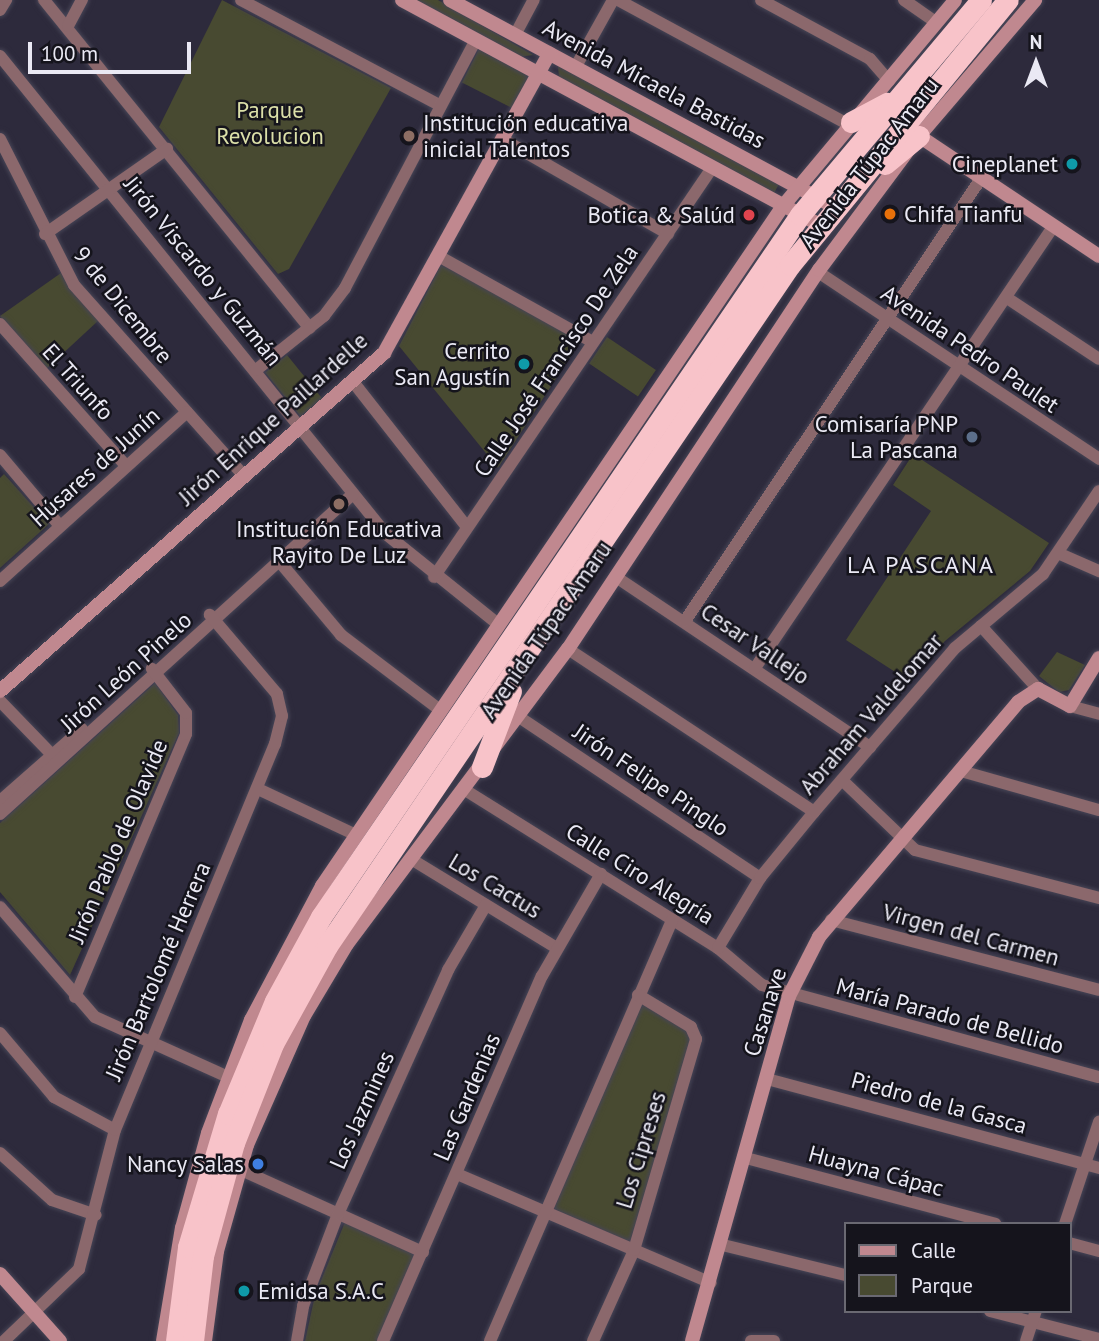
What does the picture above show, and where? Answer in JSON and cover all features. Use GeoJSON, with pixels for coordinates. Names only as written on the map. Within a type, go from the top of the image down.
{"type":"FeatureCollection","features":[{"type":"Feature","properties":{"kind":"highway","name":"Avenida Túpac Amaru"},"geometry":{"type":"LineString","coordinates":[[176,1341],[188,1247],[217,1145],[250,1055],[304,946],[792,210],[894,89],[981,0]]}},
{"type":"Feature","properties":{"kind":"highway","name":"Avenida Túpac Amaru"},"geometry":{"type":"LineString","coordinates":[[192,1341],[216,1200],[274,1044],[327,946],[821,226],[1008,0]]}},
{"type":"Feature","properties":{"kind":"highway"},"geometry":{"type":"LineString","coordinates":[[850,124],[894,89]]}},
{"type":"Feature","properties":{"kind":"highway"},"geometry":{"type":"LineString","coordinates":[[842,201],[919,136]]}},
{"type":"Feature","properties":{"kind":"highway"},"geometry":{"type":"LineString","coordinates":[[482,767],[525,656]]}},
{"type":"Feature","properties":{"kind":"main road","name":"Avenida Micaela Bastidas"},"geometry":{"type":"LineString","coordinates":[[402,0],[821,226]]}},
{"type":"Feature","properties":{"kind":"main road","name":"Avenida Túpac Amaru"},"geometry":{"type":"LineString","coordinates":[[894,89],[955,0]]}},
{"type":"Feature","properties":{"kind":"main road","name":"Avenida Túpac Amaru"},"geometry":{"type":"LineString","coordinates":[[205,1341],[217,1251],[239,1169],[304,1016],[411,859],[568,649],[818,272],[919,136],[1035,0]]}},
{"type":"Feature","properties":{"kind":"main road","name":"Avenida Micaela Bastidas"},"geometry":{"type":"LineString","coordinates":[[456,1],[806,192],[842,201]]}},
{"type":"Feature","properties":{"kind":"main road","name":"Jirón Enrique Paillardelle"},"geometry":{"type":"LineString","coordinates":[[0,691],[354,383],[394,339],[549,54]]}},
{"type":"Feature","properties":{"kind":"main road","name":"Avenida Túpac Amaru"},"geometry":{"type":"LineString","coordinates":[[806,192],[850,124]]}},
{"type":"Feature","properties":{"kind":"main road"},"geometry":{"type":"LineString","coordinates":[[919,136],[980,180],[1099,256]]}},
{"type":"Feature","properties":{"kind":"main road","name":"Avenida Túpac Amaru"},"geometry":{"type":"LineString","coordinates":[[163,1341],[189,1196],[228,1077],[262,996],[356,835],[440,710],[792,210]]}},
{"type":"Feature","properties":{"kind":"main road"},"geometry":{"type":"LineString","coordinates":[[1038,688],[1070,706],[1099,658]]}},
{"type":"Feature","properties":{"kind":"main road","name":"Casanave"},"geometry":{"type":"LineString","coordinates":[[692,1341],[723,1245],[789,996],[831,920],[1018,702],[1038,688]]}},
{"type":"Feature","properties":{"kind":"main road"},"geometry":{"type":"LineString","coordinates":[[0,1274],[60,1341]]}},
{"type":"Feature","properties":{"kind":"street"},"geometry":{"type":"LineString","coordinates":[[0,10],[6,0]]}},
{"type":"Feature","properties":{"kind":"street"},"geometry":{"type":"LineString","coordinates":[[44,0],[68,26],[310,328]]}},
{"type":"Feature","properties":{"kind":"street"},"geometry":{"type":"LineString","coordinates":[[68,26],[82,0]]}},
{"type":"Feature","properties":{"kind":"street"},"geometry":{"type":"LineString","coordinates":[[241,0],[441,106]]}},
{"type":"Feature","properties":{"kind":"street"},"geometry":{"type":"LineString","coordinates":[[515,35],[534,0]]}},
{"type":"Feature","properties":{"kind":"street"},"geometry":{"type":"LineString","coordinates":[[575,68],[612,0]]}},
{"type":"Feature","properties":{"kind":"street"},"geometry":{"type":"LineString","coordinates":[[618,0],[850,124]]}},
{"type":"Feature","properties":{"kind":"street"},"geometry":{"type":"LineString","coordinates":[[761,0],[870,59],[894,89]]}},
{"type":"Feature","properties":{"kind":"street"},"geometry":{"type":"LineString","coordinates":[[904,0],[937,23]]}},
{"type":"Feature","properties":{"kind":"street"},"geometry":{"type":"LineString","coordinates":[[256,370],[310,328],[345,288],[476,40]]}},
{"type":"Feature","properties":{"kind":"street","name":"Jirón Viscardo y Guzmán"},"geometry":{"type":"LineString","coordinates":[[0,56],[398,547],[498,624]]}},
{"type":"Feature","properties":{"kind":"street","name":"9 de Dicembre"},"geometry":{"type":"LineString","coordinates":[[0,139],[4,156],[74,285],[244,476]]}},
{"type":"Feature","properties":{"kind":"street"},"geometry":{"type":"LineString","coordinates":[[504,140],[668,234]]}},
{"type":"Feature","properties":{"kind":"street"},"geometry":{"type":"LineString","coordinates":[[45,234],[112,191],[167,149]]}},
{"type":"Feature","properties":{"kind":"street","name":"Calle José Francisco De Zela"},"geometry":{"type":"LineString","coordinates":[[434,577],[712,168]]}},
{"type":"Feature","properties":{"kind":"street"},"geometry":{"type":"LineString","coordinates":[[685,621],[980,180]]}},
{"type":"Feature","properties":{"kind":"street"},"geometry":{"type":"LineString","coordinates":[[755,668],[1053,228]]}},
{"type":"Feature","properties":{"kind":"street"},"geometry":{"type":"LineString","coordinates":[[440,257],[593,342]]}},
{"type":"Feature","properties":{"kind":"street","name":"Avenida Pedro Paulet"},"geometry":{"type":"LineString","coordinates":[[818,272],[959,369],[1099,459]]}},
{"type":"Feature","properties":{"kind":"street"},"geometry":{"type":"LineString","coordinates":[[1007,298],[1099,359]]}},
{"type":"Feature","properties":{"kind":"street","name":"El Triunfo"},"geometry":{"type":"LineString","coordinates":[[0,324],[127,466]]}},
{"type":"Feature","properties":{"kind":"street"},"geometry":{"type":"LineString","coordinates":[[354,383],[467,527]]}},
{"type":"Feature","properties":{"kind":"street","name":"Húsares de Junín"},"geometry":{"type":"LineString","coordinates":[[0,580],[187,412]]}},
{"type":"Feature","properties":{"kind":"street"},"geometry":{"type":"LineString","coordinates":[[2,463],[60,526]]}},
{"type":"Feature","properties":{"kind":"street","name":"Abraham Valdelomar"},"geometry":{"type":"LineString","coordinates":[[718,948],[760,878],[814,812],[925,680],[1060,554],[1099,491]]}},
{"type":"Feature","properties":{"kind":"street","name":"Jirón León Pinelo"},"geometry":{"type":"LineString","coordinates":[[0,802],[55,758],[353,494]]}},
{"type":"Feature","properties":{"kind":"street"},"geometry":{"type":"LineString","coordinates":[[1060,554],[1099,571]]}},
{"type":"Feature","properties":{"kind":"street"},"geometry":{"type":"LineString","coordinates":[[279,561],[341,635],[440,710]]}},
{"type":"Feature","properties":{"kind":"street","name":"Cesar Vallejo"},"geometry":{"type":"LineString","coordinates":[[616,577],[870,747]]}},
{"type":"Feature","properties":{"kind":"street","name":"Jirón Bartolomé Herrera"},"geometry":{"type":"LineString","coordinates":[[4,1341],[79,1269],[96,1215],[115,1130],[258,789],[282,716],[277,694],[213,618]]}},
{"type":"Feature","properties":{"kind":"street"},"geometry":{"type":"LineString","coordinates":[[981,626],[1038,688]]}},
{"type":"Feature","properties":{"kind":"street"},"geometry":{"type":"LineString","coordinates":[[568,649],[814,812]]}},
{"type":"Feature","properties":{"kind":"street","name":"Jirón Pablo de Olavide"},"geometry":{"type":"LineString","coordinates":[[75,998],[186,734],[186,713],[154,671]]}},
{"type":"Feature","properties":{"kind":"street"},"geometry":{"type":"LineString","coordinates":[[0,701],[55,758]]}},
{"type":"Feature","properties":{"kind":"street"},"geometry":{"type":"LineString","coordinates":[[1070,706],[1099,714]]}},
{"type":"Feature","properties":{"kind":"street","name":"Jirón Felipe Pinglo"},"geometry":{"type":"LineString","coordinates":[[519,718],[760,878]]}},
{"type":"Feature","properties":{"kind":"street","name":"Jirón León Pinelo"},"geometry":{"type":"LineString","coordinates":[[0,814],[55,758]]}},
{"type":"Feature","properties":{"kind":"street"},"geometry":{"type":"LineString","coordinates":[[961,771],[1099,810]]}},
{"type":"Feature","properties":{"kind":"street"},"geometry":{"type":"LineString","coordinates":[[842,780],[901,840],[915,850],[1099,898]]}},
{"type":"Feature","properties":{"kind":"street"},"geometry":{"type":"LineString","coordinates":[[258,789],[356,835]]}},
{"type":"Feature","properties":{"kind":"street","name":"Calle Ciro Alegría"},"geometry":{"type":"LineString","coordinates":[[465,790],[718,948],[762,985],[789,996]]}},
{"type":"Feature","properties":{"kind":"street","name":"Los Cactus"},"geometry":{"type":"LineString","coordinates":[[411,859],[557,948]]}},
{"type":"Feature","properties":{"kind":"street","name":"Las Gardenias"},"geometry":{"type":"LineString","coordinates":[[383,1341],[557,948],[601,874]]}},
{"type":"Feature","properties":{"kind":"street","name":"Los Jazmines"},"geometry":{"type":"LineString","coordinates":[[297,1341],[303,1306],[338,1214],[448,970],[486,905]]}},
{"type":"Feature","properties":{"kind":"street"},"geometry":{"type":"LineString","coordinates":[[0,907],[75,998],[121,1034],[228,1077]]}},
{"type":"Feature","properties":{"kind":"street"},"geometry":{"type":"LineString","coordinates":[[490,1341],[672,920]]}},
{"type":"Feature","properties":{"kind":"street","name":"Virgen del Carmen"},"geometry":{"type":"LineString","coordinates":[[831,920],[1099,990]]}},
{"type":"Feature","properties":{"kind":"street","name":"Los Cipreses"},"geometry":{"type":"LineString","coordinates":[[593,1341],[634,1250],[696,1039],[691,1027],[638,995]]}},
{"type":"Feature","properties":{"kind":"street","name":"María Parado de Bellido"},"geometry":{"type":"LineString","coordinates":[[789,996],[1099,1077]]}},
{"type":"Feature","properties":{"kind":"street"},"geometry":{"type":"LineString","coordinates":[[0,1033],[54,1097],[115,1130]]}},
{"type":"Feature","properties":{"kind":"street","name":"Piedro de la Gasca"},"geometry":{"type":"LineString","coordinates":[[767,1079],[1093,1166]]}},
{"type":"Feature","properties":{"kind":"street"},"geometry":{"type":"LineString","coordinates":[[1066,1222],[1093,1166],[1099,1122]]}},
{"type":"Feature","properties":{"kind":"street"},"geometry":{"type":"LineString","coordinates":[[0,1153],[52,1200],[96,1215]]}},
{"type":"Feature","properties":{"kind":"street","name":"Huayna Cápac"},"geometry":{"type":"LineString","coordinates":[[746,1158],[987,1222]]}},
{"type":"Feature","properties":{"kind":"street"},"geometry":{"type":"LineString","coordinates":[[239,1169],[423,1252]]}},
{"type":"Feature","properties":{"kind":"street"},"geometry":{"type":"LineString","coordinates":[[457,1174],[710,1283]]}},
{"type":"Feature","properties":{"kind":"street"},"geometry":{"type":"LineString","coordinates":[[1071,1244],[1099,1251]]}},
{"type":"Feature","properties":{"kind":"street"},"geometry":{"type":"LineString","coordinates":[[723,1245],[844,1275]]}},
{"type":"Feature","properties":{"kind":"street"},"geometry":{"type":"LineString","coordinates":[[1005,1313],[1034,1317],[1099,1339]]}},
{"type":"Feature","properties":{"kind":"street"},"geometry":{"type":"LineString","coordinates":[[1026,1341],[1034,1317]]}},
{"type":"Feature","properties":{"kind":"street"},"geometry":{"type":"LineString","coordinates":[[751,1341],[774,1341]]}},
{"type":"Feature","properties":{"kind":"green space","name":"Parque Revolucion"},"geometry":{"type":"Polygon","coordinates":[[[222,0],[391,88],[289,269],[278,274],[159,127],[222,0]]]}},
{"type":"Feature","properties":{"kind":"green space"},"geometry":{"type":"Polygon","coordinates":[[[415,0],[438,0],[533,55],[519,57],[415,0]]]}},
{"type":"Feature","properties":{"kind":"green space"},"geometry":{"type":"Polygon","coordinates":[[[481,45],[535,73],[516,110],[462,82],[481,45]]]}},
{"type":"Feature","properties":{"kind":"green space"},"geometry":{"type":"Polygon","coordinates":[[[558,66],[779,184],[773,195],[559,77],[558,66]]]}},
{"type":"Feature","properties":{"kind":"green space"},"geometry":{"type":"Polygon","coordinates":[[[441,265],[583,337],[498,468],[399,346],[441,265]]]}},
{"type":"Feature","properties":{"kind":"green space"},"geometry":{"type":"Polygon","coordinates":[[[61,273],[99,320],[44,371],[0,316],[61,273]]]}},
{"type":"Feature","properties":{"kind":"green space"},"geometry":{"type":"Polygon","coordinates":[[[607,337],[656,370],[638,397],[589,364],[607,337]]]}},
{"type":"Feature","properties":{"kind":"green space"},"geometry":{"type":"Polygon","coordinates":[[[287,355],[322,399],[300,416],[265,373],[287,355]]]}},
{"type":"Feature","properties":{"kind":"green space","name":"LA PASCANA"},"geometry":{"type":"Polygon","coordinates":[[[913,454],[1049,543],[1030,571],[945,641],[909,681],[846,640],[931,511],[893,485],[913,454]]]}},
{"type":"Feature","properties":{"kind":"green space"},"geometry":{"type":"Polygon","coordinates":[[[4,474],[49,524],[0,568],[0,478],[4,474]]]}},
{"type":"Feature","properties":{"kind":"green space"},"geometry":{"type":"Polygon","coordinates":[[[1057,652],[1085,665],[1069,690],[1059,692],[1039,676],[1057,652]]]}},
{"type":"Feature","properties":{"kind":"green space"},"geometry":{"type":"Polygon","coordinates":[[[155,683],[178,715],[179,733],[70,975],[0,892],[0,823],[155,683]]]}},
{"type":"Feature","properties":{"kind":"green space"},"geometry":{"type":"Polygon","coordinates":[[[640,1003],[687,1031],[690,1041],[630,1242],[554,1209],[640,1003]]]}},
{"type":"Feature","properties":{"kind":"green space"},"geometry":{"type":"Polygon","coordinates":[[[345,1222],[415,1254],[378,1341],[305,1341],[315,1295],[345,1222]]]}},
{"type":"Feature","properties":{"kind":"place","name":"Institución educativa inicial Talentos"},"geometry":{"type":"Point","coordinates":[409,136]}},
{"type":"Feature","properties":{"kind":"place","name":"Cineplanet"},"geometry":{"type":"Point","coordinates":[1072,164]}},
{"type":"Feature","properties":{"kind":"place","name":"Chifa Tianfu"},"geometry":{"type":"Point","coordinates":[890,214]}},
{"type":"Feature","properties":{"kind":"place","name":"Botica & Salúd"},"geometry":{"type":"Point","coordinates":[749,215]}},
{"type":"Feature","properties":{"kind":"place","name":"Cerrito San Agustín"},"geometry":{"type":"Point","coordinates":[524,364]}},
{"type":"Feature","properties":{"kind":"place","name":"Comisaría PNP La Pascana"},"geometry":{"type":"Point","coordinates":[972,437]}},
{"type":"Feature","properties":{"kind":"place","name":"Institución Educativa Rayito De Luz"},"geometry":{"type":"Point","coordinates":[339,504]}},
{"type":"Feature","properties":{"kind":"place","name":"Nancy Salas"},"geometry":{"type":"Point","coordinates":[258,1164]}},
{"type":"Feature","properties":{"kind":"place","name":"Emidsa S.A.C"},"geometry":{"type":"Point","coordinates":[244,1291]}},
{"type":"Feature","properties":{"kind":"district","name":"LA PASCANA"},"geometry":{"type":"Point","coordinates":[921,565]}}]}
